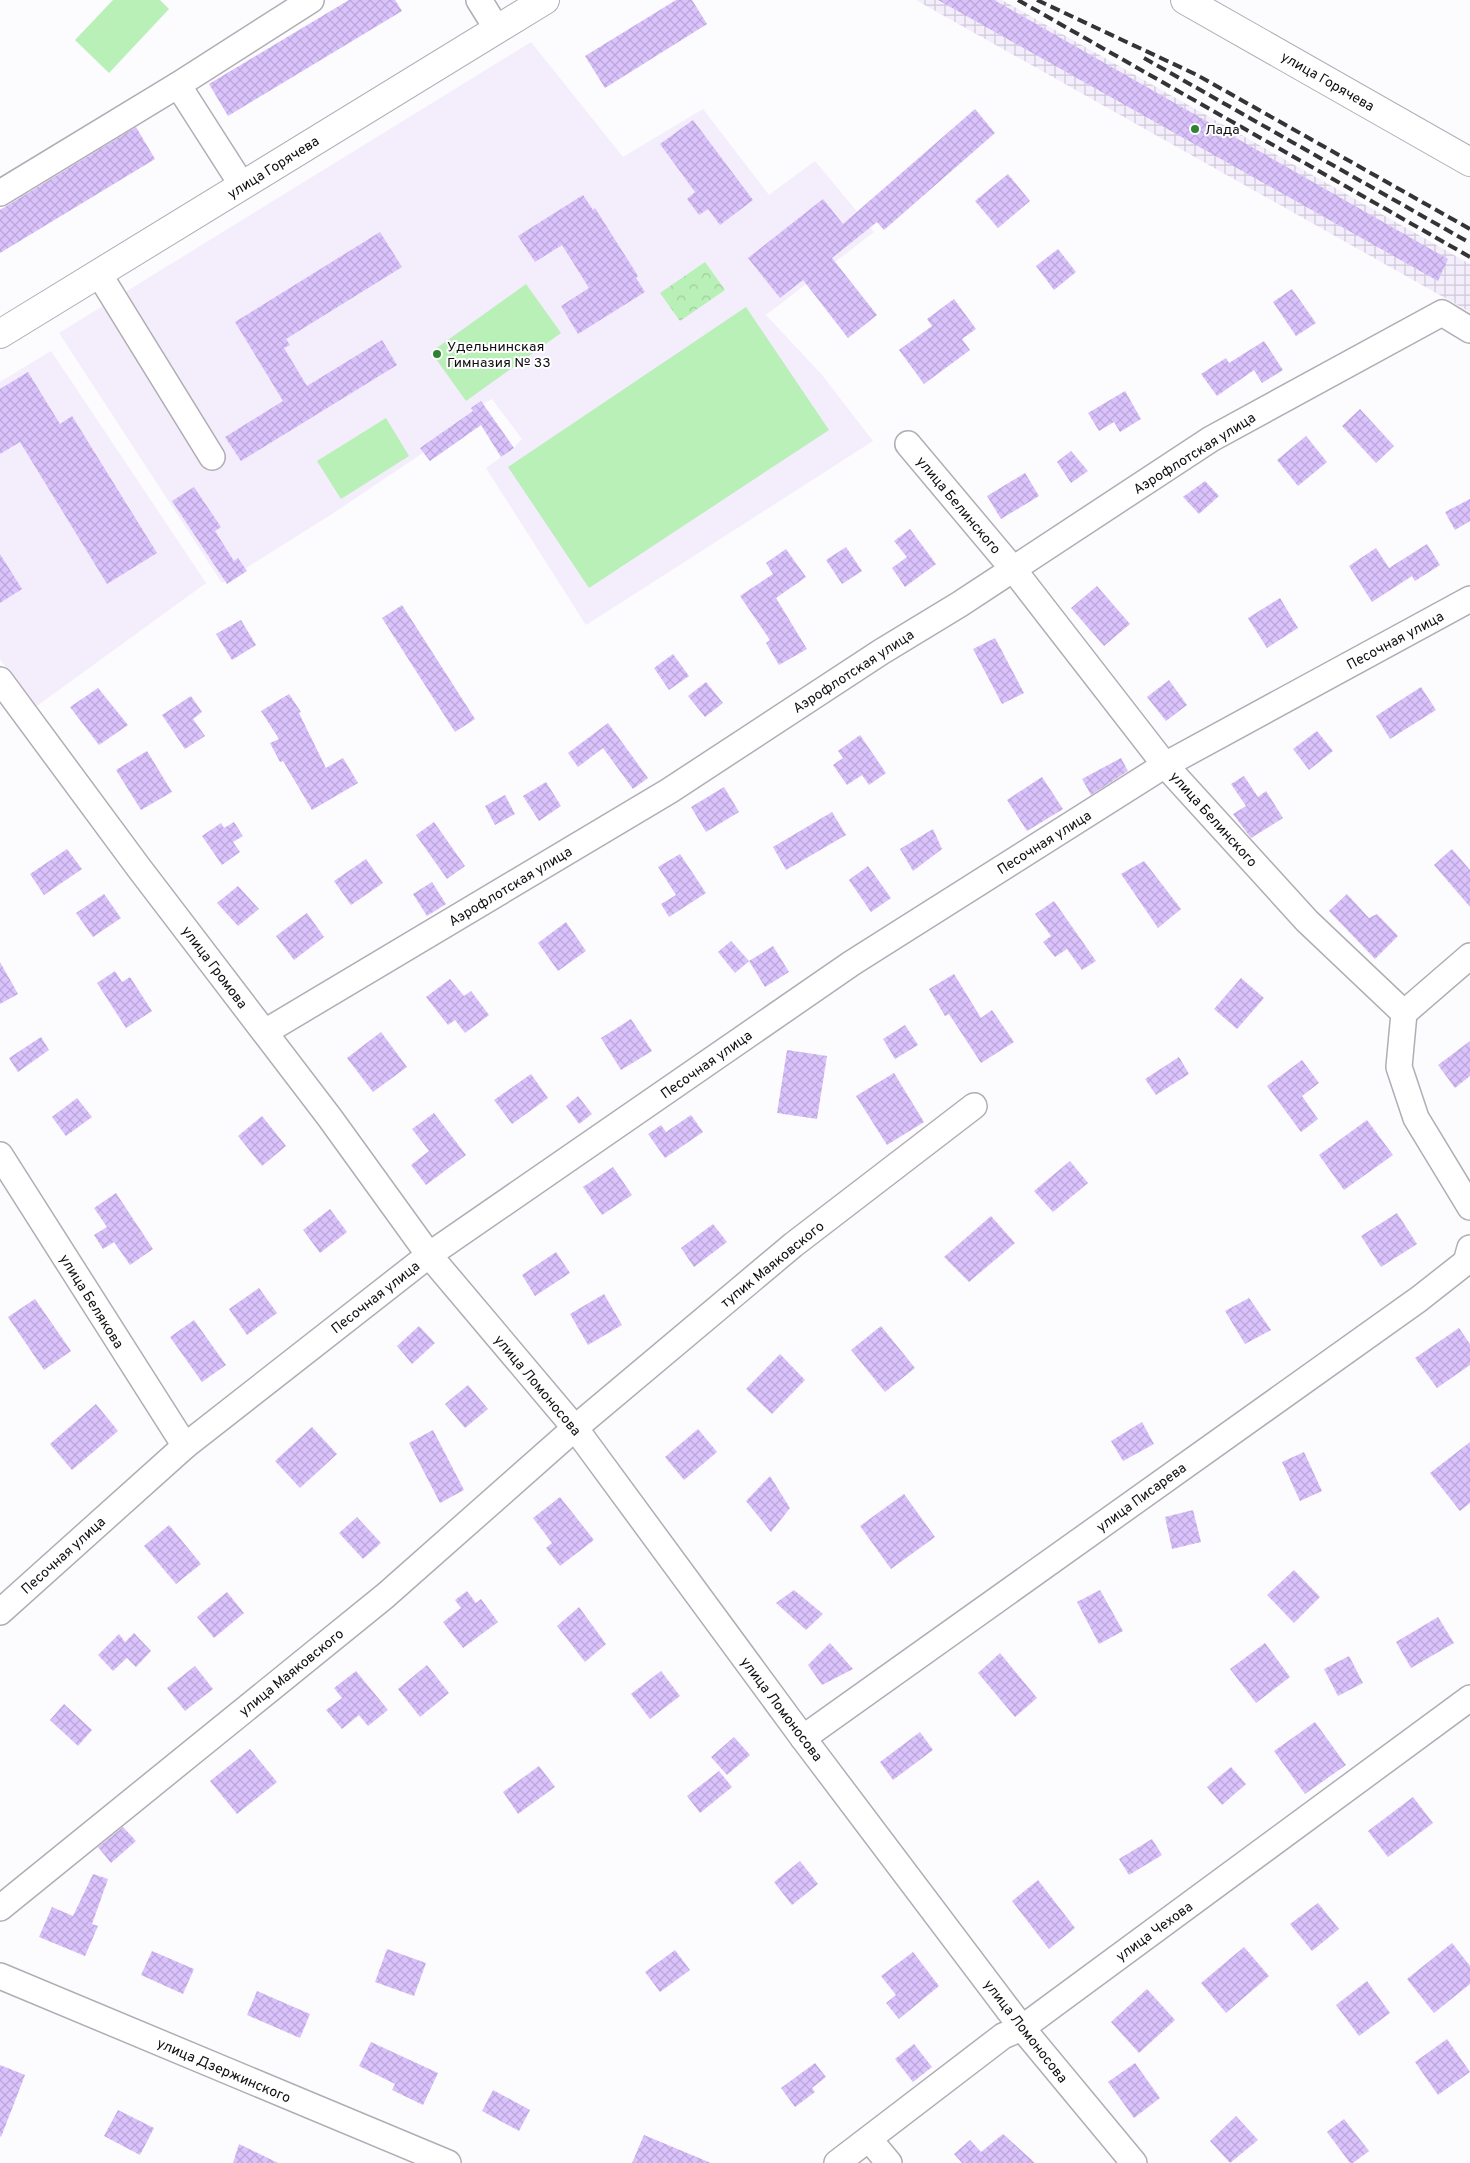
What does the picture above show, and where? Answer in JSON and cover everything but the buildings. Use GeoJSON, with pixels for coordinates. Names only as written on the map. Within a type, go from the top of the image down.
{"type":"FeatureCollection","features":[{"type":"Feature","properties":{"kind":"main road","name":"улица Горячева"},"geometry":{"type":"LineString","coordinates":[[0,334],[545,0]]}},
{"type":"Feature","properties":{"kind":"main road","name":"улица Горячева"},"geometry":{"type":"LineString","coordinates":[[1185,0],[1470,162]]}},
{"type":"Feature","properties":{"kind":"street"},"geometry":{"type":"LineString","coordinates":[[0,194],[178,85],[311,0]]}},
{"type":"Feature","properties":{"kind":"street"},"geometry":{"type":"LineString","coordinates":[[478,0],[497,29]]}},
{"type":"Feature","properties":{"kind":"street"},"geometry":{"type":"LineString","coordinates":[[178,85],[242,186]]}},
{"type":"Feature","properties":{"kind":"street"},"geometry":{"type":"LineString","coordinates":[[99,274],[212,458]]}},
{"type":"Feature","properties":{"kind":"street","name":"Аэрофлотская улица"},"geometry":{"type":"LineString","coordinates":[[265,1032],[669,791],[881,652],[960,604],[1211,439],[1442,313],[1470,330]]}},
{"type":"Feature","properties":{"kind":"street","name":"улица Белинского"},"geometry":{"type":"LineString","coordinates":[[908,444],[1013,569],[1165,765],[1307,921],[1404,1013]]}},
{"type":"Feature","properties":{"kind":"street","name":"Песочная улица"},"geometry":{"type":"LineString","coordinates":[[0,1612],[185,1446],[429,1255],[852,963],[1165,765],[1470,600]]}},
{"type":"Feature","properties":{"kind":"street","name":"улица Громова"},"geometry":{"type":"LineString","coordinates":[[0,680],[139,868],[330,1118],[429,1255]]}},
{"type":"Feature","properties":{"kind":"street"},"geometry":{"type":"LineString","coordinates":[[1470,956],[1404,1013],[1399,1066],[1416,1118],[1470,1207]]}},
{"type":"Feature","properties":{"kind":"street","name":"тупик Маяковского"},"geometry":{"type":"LineString","coordinates":[[575,1428],[793,1245],[974,1106]]}},
{"type":"Feature","properties":{"kind":"street","name":"улица Белякова"},"geometry":{"type":"LineString","coordinates":[[0,1155],[185,1446]]}},
{"type":"Feature","properties":{"kind":"street","name":"улица Писарева"},"geometry":{"type":"LineString","coordinates":[[803,1738],[1419,1298],[1466,1262],[1470,1248]]}},
{"type":"Feature","properties":{"kind":"street","name":"улица Ломоносова"},"geometry":{"type":"LineString","coordinates":[[429,1255],[575,1428],[803,1738],[1022,2028],[1134,2163]]}},
{"type":"Feature","properties":{"kind":"street","name":"улица Маяковского"},"geometry":{"type":"LineString","coordinates":[[0,1908],[385,1596],[575,1428]]}},
{"type":"Feature","properties":{"kind":"street","name":"улица Чехова"},"geometry":{"type":"LineString","coordinates":[[837,2163],[1003,2036],[1022,2028],[1470,1698]]}},
{"type":"Feature","properties":{"kind":"street","name":"улица Дзержинского"},"geometry":{"type":"LineString","coordinates":[[0,1976],[419,2156],[448,2163]]}},
{"type":"Feature","properties":{"kind":"street"},"geometry":{"type":"LineString","coordinates":[[869,2139],[889,2163]]}},
{"type":"Feature","properties":{"kind":"shaded area"},"geometry":{"type":"Polygon","coordinates":[[[916,0],[1002,0],[1470,264],[1470,312],[916,0]]]}},
{"type":"Feature","properties":{"kind":"shaded area","name":"Удельнинская Гимназия № 33"},"geometry":{"type":"Polygon","coordinates":[[[531,42],[623,157],[703,109],[769,195],[815,161],[874,232],[766,315],[822,375],[873,441],[586,625],[486,468],[514,448],[522,439],[492,399],[483,404],[424,452],[332,514],[222,583],[59,333],[531,42]]]}},
{"type":"Feature","properties":{"kind":"shaded area"},"geometry":{"type":"Polygon","coordinates":[[[51,351],[206,583],[34,708],[0,659],[0,382],[51,351]]]}},
{"type":"Feature","properties":{"kind":"green space"},"geometry":{"type":"Polygon","coordinates":[[[113,0],[160,0],[169,9],[109,73],[75,40],[113,0]]]}},
{"type":"Feature","properties":{"kind":"green space"},"geometry":{"type":"Polygon","coordinates":[[[705,262],[725,290],[680,321],[660,293],[705,262]]]}},
{"type":"Feature","properties":{"kind":"green space"},"geometry":{"type":"Polygon","coordinates":[[[526,284],[561,333],[466,401],[431,352],[526,284]]]}},
{"type":"Feature","properties":{"kind":"green space"},"geometry":{"type":"Polygon","coordinates":[[[746,307],[829,430],[589,588],[508,467],[746,307]]]}},
{"type":"Feature","properties":{"kind":"green space"},"geometry":{"type":"Polygon","coordinates":[[[386,418],[409,456],[341,499],[317,461],[386,418]]]}},
{"type":"Feature","properties":{"kind":"railway"},"geometry":{"type":"LineString","coordinates":[[1018,0],[1470,257]]}},
{"type":"Feature","properties":{"kind":"railway"},"geometry":{"type":"LineString","coordinates":[[1037,0],[1197,75],[1470,229]]}},
{"type":"Feature","properties":{"kind":"railway"},"geometry":{"type":"LineString","coordinates":[[1144,58],[1470,243]]}},
{"type":"Feature","properties":{"kind":"place","name":"Лада"},"geometry":{"type":"Point","coordinates":[1195,129]}},
{"type":"Feature","properties":{"kind":"place","name":"Удельнинская Гимназия № 33"},"geometry":{"type":"Point","coordinates":[437,354]}}]}
